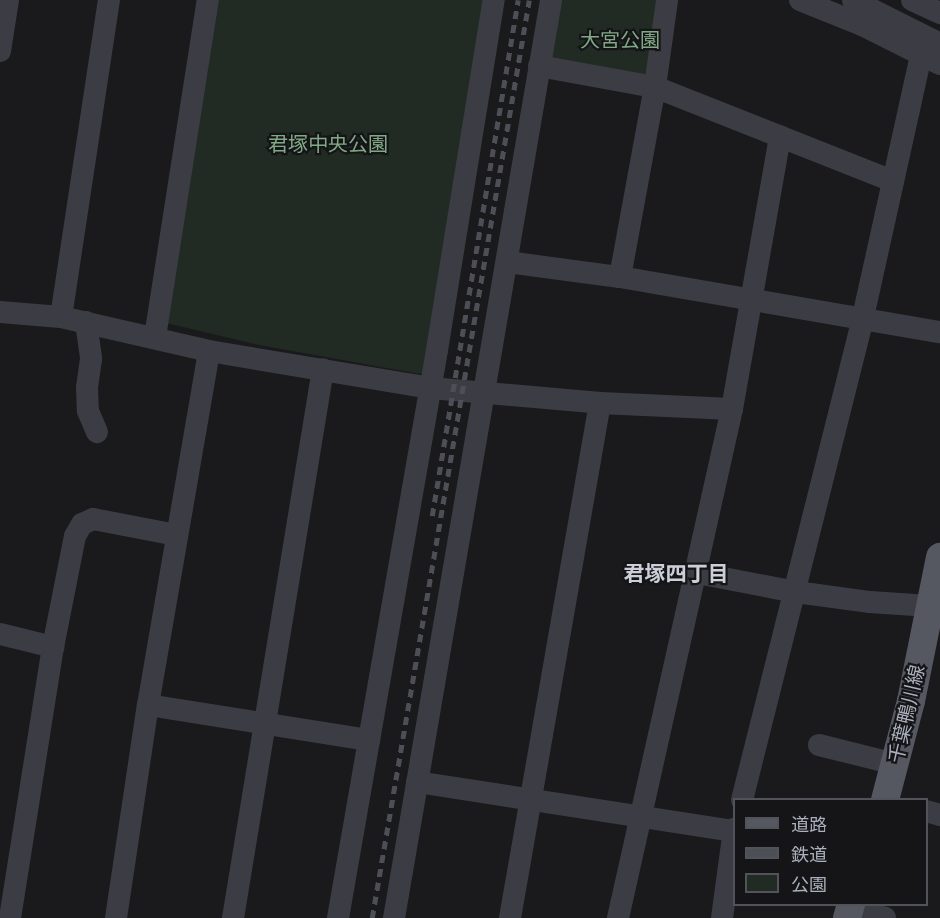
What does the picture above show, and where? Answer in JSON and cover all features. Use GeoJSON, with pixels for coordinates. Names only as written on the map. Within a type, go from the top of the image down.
{"type":"FeatureCollection","features":[{"type":"Feature","properties":{"kind":"main road","name":"千葉鴨川線"},"geometry":{"type":"LineString","coordinates":[[886,798],[911,701],[940,557]]}},
{"type":"Feature","properties":{"kind":"street"},"geometry":{"type":"LineString","coordinates":[[0,51],[8,0]]}},
{"type":"Feature","properties":{"kind":"street"},"geometry":{"type":"LineString","coordinates":[[61,317],[109,0]]}},
{"type":"Feature","properties":{"kind":"street"},"geometry":{"type":"LineString","coordinates":[[155,337],[208,0]]}},
{"type":"Feature","properties":{"kind":"street"},"geometry":{"type":"LineString","coordinates":[[338,918],[430,388],[494,0]]}},
{"type":"Feature","properties":{"kind":"street"},"geometry":{"type":"LineString","coordinates":[[394,918],[485,394],[550,0]]}},
{"type":"Feature","properties":{"kind":"street"},"geometry":{"type":"LineString","coordinates":[[620,277],[655,87],[667,0]]}},
{"type":"Feature","properties":{"kind":"street"},"geometry":{"type":"LineString","coordinates":[[800,0],[934,54]]}},
{"type":"Feature","properties":{"kind":"street"},"geometry":{"type":"LineString","coordinates":[[853,0],[934,54]]}},
{"type":"Feature","properties":{"kind":"street"},"geometry":{"type":"LineString","coordinates":[[743,798],[796,592],[863,317],[893,181],[934,54]]}},
{"type":"Feature","properties":{"kind":"street"},"geometry":{"type":"LineString","coordinates":[[539,66],[655,87],[893,181]]}},
{"type":"Feature","properties":{"kind":"street"},"geometry":{"type":"LineString","coordinates":[[618,918],[732,409],[780,136]]}},
{"type":"Feature","properties":{"kind":"street"},"geometry":{"type":"LineString","coordinates":[[507,262],[620,277],[940,332]]}},
{"type":"Feature","properties":{"kind":"street"},"geometry":{"type":"LineString","coordinates":[[0,312],[61,317],[209,351],[430,388],[600,403],[732,409]]}},
{"type":"Feature","properties":{"kind":"street"},"geometry":{"type":"LineString","coordinates":[[86,322],[91,359],[87,387],[88,411],[97,432]]}},
{"type":"Feature","properties":{"kind":"street"},"geometry":{"type":"LineString","coordinates":[[116,918],[148,705],[209,351]]}},
{"type":"Feature","properties":{"kind":"street"},"geometry":{"type":"LineString","coordinates":[[233,918],[323,369]]}},
{"type":"Feature","properties":{"kind":"street"},"geometry":{"type":"LineString","coordinates":[[510,918],[600,403]]}},
{"type":"Feature","properties":{"kind":"street"},"geometry":{"type":"LineString","coordinates":[[10,918],[53,646],[75,536],[82,525],[93,519],[176,535]]}},
{"type":"Feature","properties":{"kind":"street"},"geometry":{"type":"LineString","coordinates":[[697,573],[796,592],[870,602],[930,606]]}},
{"type":"Feature","properties":{"kind":"street"},"geometry":{"type":"LineString","coordinates":[[0,634],[53,646]]}},
{"type":"Feature","properties":{"kind":"street"},"geometry":{"type":"LineString","coordinates":[[148,705],[369,740]]}},
{"type":"Feature","properties":{"kind":"street"},"geometry":{"type":"LineString","coordinates":[[819,745],[895,764]]}},
{"type":"Feature","properties":{"kind":"street"},"geometry":{"type":"LineString","coordinates":[[417,782],[733,830]]}},
{"type":"Feature","properties":{"kind":"street"},"geometry":{"type":"LineString","coordinates":[[722,918],[733,837]]}},
{"type":"Feature","properties":{"kind":"street"},"geometry":{"type":"LineString","coordinates":[[850,910],[885,918]]}},
{"type":"Feature","properties":{"kind":"green space","name":"君塚中央公園"},"geometry":{"type":"Polygon","coordinates":[[[216,0],[487,0],[425,370],[420,374],[259,345],[166,323],[216,0]]]}},
{"type":"Feature","properties":{"kind":"green space","name":"大宮公園"},"geometry":{"type":"Polygon","coordinates":[[[551,0],[667,0],[655,87],[539,66],[551,0]]]}},
{"type":"Feature","properties":{"kind":"railway"},"geometry":{"type":"LineString","coordinates":[[432,516],[518,0]]}},
{"type":"Feature","properties":{"kind":"railway"},"geometry":{"type":"LineString","coordinates":[[372,918],[529,0]]}},
{"type":"Feature","properties":{"kind":"district","name":"君塚四丁目"},"geometry":{"type":"Point","coordinates":[676,574]}}]}
